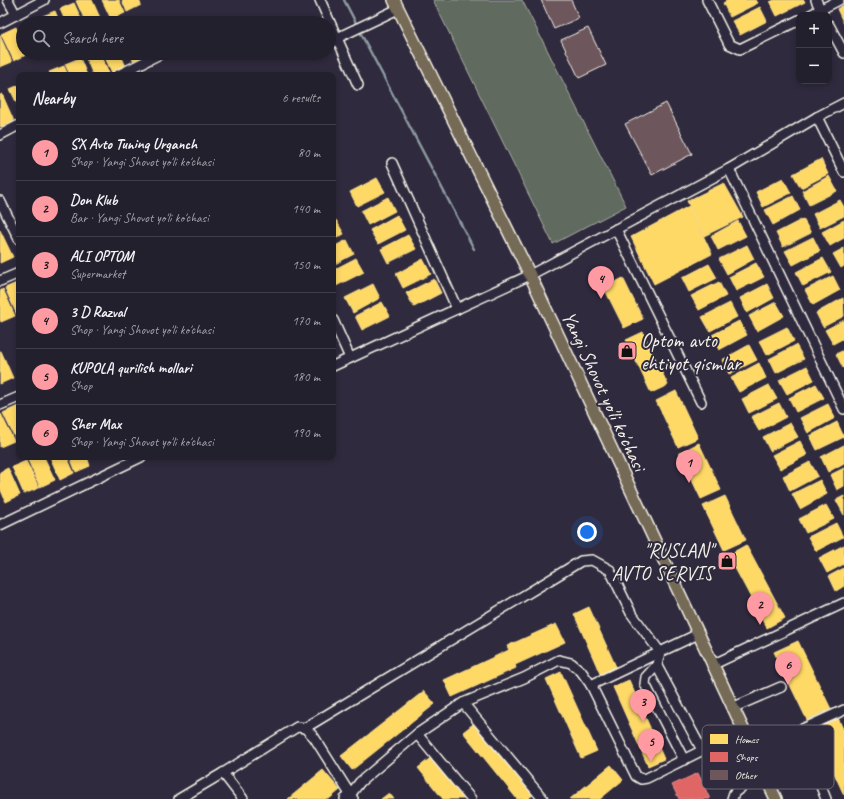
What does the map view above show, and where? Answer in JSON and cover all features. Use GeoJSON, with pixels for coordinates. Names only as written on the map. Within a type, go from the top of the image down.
{"type":"FeatureCollection","features":[{"type":"Feature","properties":{"kind":"main road","name":"Yangi Shovot yo'li ko'chasi"},"geometry":{"type":"LineString","coordinates":[[396,4],[530,275],[740,725]]}},
{"type":"Feature","properties":{"kind":"main road","name":"Yangi Shovot yo'li ko'chasi"},"geometry":{"type":"LineString","coordinates":[[771,789],[776,799]]}},
{"type":"Feature","properties":{"kind":"street"},"geometry":{"type":"LineString","coordinates":[[8,0],[16,15]]}},
{"type":"Feature","properties":{"kind":"street"},"geometry":{"type":"LineString","coordinates":[[0,23],[44,0]]}},
{"type":"Feature","properties":{"kind":"street"},"geometry":{"type":"LineString","coordinates":[[320,0],[327,16]]}},
{"type":"Feature","properties":{"kind":"street"},"geometry":{"type":"LineString","coordinates":[[707,0],[729,44],[740,48],[796,21]]}},
{"type":"Feature","properties":{"kind":"street"},"geometry":{"type":"LineString","coordinates":[[816,0],[822,12],[839,0]]}},
{"type":"Feature","properties":{"kind":"street"},"geometry":{"type":"LineString","coordinates":[[358,85],[337,38],[396,4]]}},
{"type":"Feature","properties":{"kind":"street"},"geometry":{"type":"LineString","coordinates":[[832,31],[844,53]]}},
{"type":"Feature","properties":{"kind":"street"},"geometry":{"type":"LineString","coordinates":[[124,72],[148,60]]}},
{"type":"Feature","properties":{"kind":"street"},"geometry":{"type":"LineString","coordinates":[[336,365],[530,275],[729,169],[817,117],[844,103]]}},
{"type":"Feature","properties":{"kind":"street"},"geometry":{"type":"LineString","coordinates":[[817,117],[844,172]]}},
{"type":"Feature","properties":{"kind":"street"},"geometry":{"type":"LineString","coordinates":[[0,134],[16,126]]}},
{"type":"Feature","properties":{"kind":"street"},"geometry":{"type":"LineString","coordinates":[[392,163],[457,309]]}},
{"type":"Feature","properties":{"kind":"street"},"geometry":{"type":"LineString","coordinates":[[729,169],[844,409]]}},
{"type":"Feature","properties":{"kind":"street"},"geometry":{"type":"LineString","coordinates":[[0,201],[16,233]]}},
{"type":"Feature","properties":{"kind":"street"},"geometry":{"type":"LineString","coordinates":[[616,229],[701,402]]}},
{"type":"Feature","properties":{"kind":"street"},"geometry":{"type":"LineString","coordinates":[[0,281],[16,274]]}},
{"type":"Feature","properties":{"kind":"street"},"geometry":{"type":"LineString","coordinates":[[336,327],[350,358]]}},
{"type":"Feature","properties":{"kind":"street"},"geometry":{"type":"LineString","coordinates":[[0,405],[16,398]]}},
{"type":"Feature","properties":{"kind":"street"},"geometry":{"type":"LineString","coordinates":[[0,525],[135,460]]}},
{"type":"Feature","properties":{"kind":"street"},"geometry":{"type":"LineString","coordinates":[[305,728],[582,561],[592,560],[610,570],[631,613],[660,652],[657,666],[646,677],[645,684],[684,760]]}},
{"type":"Feature","properties":{"kind":"street"},"geometry":{"type":"LineString","coordinates":[[712,665],[844,604]]}},
{"type":"Feature","properties":{"kind":"street"},"geometry":{"type":"LineString","coordinates":[[591,685],[698,634]]}},
{"type":"Feature","properties":{"kind":"street"},"geometry":{"type":"LineString","coordinates":[[179,799],[297,727],[305,728],[314,737],[350,798],[360,782],[417,734],[463,703],[524,678],[559,660],[571,662],[581,670],[591,685],[636,776],[641,779],[647,778],[702,750],[657,666]]}},
{"type":"Feature","properties":{"kind":"street"},"geometry":{"type":"LineString","coordinates":[[732,708],[781,687]]}},
{"type":"Feature","properties":{"kind":"street"},"geometry":{"type":"LineString","coordinates":[[463,703],[543,799]]}},
{"type":"Feature","properties":{"kind":"street"},"geometry":{"type":"LineString","coordinates":[[811,725],[844,710]]}},
{"type":"Feature","properties":{"kind":"street"},"geometry":{"type":"LineString","coordinates":[[417,734],[471,799]]}},
{"type":"Feature","properties":{"kind":"street"},"geometry":{"type":"LineString","coordinates":[[223,773],[243,799]]}},
{"type":"Feature","properties":{"kind":"street"},"geometry":{"type":"LineString","coordinates":[[732,799],[734,793],[739,789]]}},
{"type":"Feature","properties":{"kind":"street"},"geometry":{"type":"LineString","coordinates":[[822,789],[826,799]]}},
{"type":"Feature","properties":{"kind":"shaded area"},"geometry":{"type":"Polygon","coordinates":[[[433,0],[522,0],[626,206],[553,244],[433,0]]]}},
{"type":"Feature","properties":{"kind":"building: Homes"},"geometry":{"type":"Polygon","coordinates":[[[92,0],[99,16],[83,16],[76,1],[92,0]]]}},
{"type":"Feature","properties":{"kind":"building: Homes"},"geometry":{"type":"Polygon","coordinates":[[[102,0],[119,0],[125,13],[118,16],[110,16],[102,0]]]}},
{"type":"Feature","properties":{"kind":"building: Homes"},"geometry":{"type":"Polygon","coordinates":[[[122,0],[139,0],[141,5],[127,12],[122,0]]]}},
{"type":"Feature","properties":{"kind":"building: Homes"},"geometry":{"type":"Polygon","coordinates":[[[728,0],[756,0],[758,3],[730,17],[723,3],[728,0]]]}},
{"type":"Feature","properties":{"kind":"building: Homes"},"geometry":{"type":"Polygon","coordinates":[[[774,0],[804,0],[805,2],[777,16],[770,2],[774,0]]]}},
{"type":"Feature","properties":{"kind":"building: Homes"},"geometry":{"type":"Polygon","coordinates":[[[74,3],[80,16],[63,16],[60,9],[74,3]]]}},
{"type":"Feature","properties":{"kind":"building: Homes"},"geometry":{"type":"Polygon","coordinates":[[[844,5],[844,24],[837,9],[844,5]]]}},
{"type":"Feature","properties":{"kind":"building: Homes"},"geometry":{"type":"Polygon","coordinates":[[[760,7],[767,21],[740,35],[732,21],[760,7]]]}},
{"type":"Feature","properties":{"kind":"building: Homes"},"geometry":{"type":"Polygon","coordinates":[[[55,11],[57,16],[42,16],[55,11]]]}},
{"type":"Feature","properties":{"kind":"building: Homes"},"geometry":{"type":"Polygon","coordinates":[[[16,27],[16,60],[14,61],[1,34],[16,27]]]}},
{"type":"Feature","properties":{"kind":"building: Homes"},"geometry":{"type":"Polygon","coordinates":[[[0,36],[12,62],[0,67],[0,36]]]}},
{"type":"Feature","properties":{"kind":"building: Homes"},"geometry":{"type":"Polygon","coordinates":[[[75,60],[81,60],[86,72],[69,72],[65,64],[75,60]]]}},
{"type":"Feature","properties":{"kind":"building: Homes"},"geometry":{"type":"Polygon","coordinates":[[[87,60],[103,60],[109,72],[92,72],[87,60]]]}},
{"type":"Feature","properties":{"kind":"building: Homes"},"geometry":{"type":"Polygon","coordinates":[[[106,60],[123,60],[127,69],[120,72],[112,72],[106,60]]]}},
{"type":"Feature","properties":{"kind":"building: Homes"},"geometry":{"type":"Polygon","coordinates":[[[133,60],[150,60],[136,67],[133,60]]]}},
{"type":"Feature","properties":{"kind":"building: Homes"},"geometry":{"type":"Polygon","coordinates":[[[64,66],[67,72],[49,72],[64,66]]]}},
{"type":"Feature","properties":{"kind":"building: Homes"},"geometry":{"type":"Polygon","coordinates":[[[16,86],[16,102],[10,89],[16,86]]]}},
{"type":"Feature","properties":{"kind":"building: Homes"},"geometry":{"type":"Polygon","coordinates":[[[2,94],[14,121],[0,127],[0,95],[2,94]]]}},
{"type":"Feature","properties":{"kind":"building: Homes"},"geometry":{"type":"Polygon","coordinates":[[[821,159],[828,174],[801,188],[793,174],[821,159]]]}},
{"type":"Feature","properties":{"kind":"building: Homes"},"geometry":{"type":"Polygon","coordinates":[[[829,176],[837,191],[809,205],[802,191],[829,176]]]}},
{"type":"Feature","properties":{"kind":"building: Homes"},"geometry":{"type":"Polygon","coordinates":[[[377,178],[385,192],[357,206],[350,192],[377,178]]]}},
{"type":"Feature","properties":{"kind":"building: Homes"},"geometry":{"type":"Polygon","coordinates":[[[783,178],[791,193],[763,207],[756,192],[783,178]]]}},
{"type":"Feature","properties":{"kind":"building: Homes"},"geometry":{"type":"Polygon","coordinates":[[[724,183],[743,217],[704,236],[687,201],[724,183]]]}},
{"type":"Feature","properties":{"kind":"building: Homes"},"geometry":{"type":"Polygon","coordinates":[[[793,196],[800,210],[773,225],[765,210],[793,196]]]}},
{"type":"Feature","properties":{"kind":"building: Homes"},"geometry":{"type":"Polygon","coordinates":[[[388,197],[395,211],[368,225],[361,211],[388,197]]]}},
{"type":"Feature","properties":{"kind":"building: Homes"},"geometry":{"type":"Polygon","coordinates":[[[840,200],[844,207],[844,216],[820,228],[813,214],[840,200]]]}},
{"type":"Feature","properties":{"kind":"building: Homes"},"geometry":{"type":"Polygon","coordinates":[[[689,206],[712,254],[654,284],[631,237],[689,206]]]}},
{"type":"Feature","properties":{"kind":"building: Homes"},"geometry":{"type":"Polygon","coordinates":[[[397,215],[405,230],[378,244],[370,230],[397,215]]]}},
{"type":"Feature","properties":{"kind":"building: Homes"},"geometry":{"type":"Polygon","coordinates":[[[803,219],[811,233],[783,247],[776,233],[803,219]]]}},
{"type":"Feature","properties":{"kind":"building: Homes"},"geometry":{"type":"Polygon","coordinates":[[[336,220],[344,234],[336,238],[336,220]]]}},
{"type":"Feature","properties":{"kind":"building: Homes"},"geometry":{"type":"Polygon","coordinates":[[[844,220],[844,238],[830,246],[822,232],[844,220]]]}},
{"type":"Feature","properties":{"kind":"building: Homes"},"geometry":{"type":"Polygon","coordinates":[[[738,221],[746,236],[718,250],[711,236],[738,221]]]}},
{"type":"Feature","properties":{"kind":"building: Homes"},"geometry":{"type":"Polygon","coordinates":[[[0,230],[13,257],[0,263],[0,230]]]}},
{"type":"Feature","properties":{"kind":"building: Homes"},"geometry":{"type":"Polygon","coordinates":[[[408,235],[416,249],[388,263],[381,249],[408,235]]]}},
{"type":"Feature","properties":{"kind":"building: Homes"},"geometry":{"type":"Polygon","coordinates":[[[813,237],[820,251],[793,265],[785,251],[813,237]]]}},
{"type":"Feature","properties":{"kind":"building: Homes"},"geometry":{"type":"Polygon","coordinates":[[[347,240],[354,254],[336,263],[336,246],[347,240]]]}},
{"type":"Feature","properties":{"kind":"building: Homes"},"geometry":{"type":"Polygon","coordinates":[[[747,245],[754,259],[727,274],[719,259],[747,245]]]}},
{"type":"Feature","properties":{"kind":"building: Homes"},"geometry":{"type":"Polygon","coordinates":[[[844,248],[844,266],[841,268],[833,254],[844,248]]]}},
{"type":"Feature","properties":{"kind":"building: Homes"},"geometry":{"type":"Polygon","coordinates":[[[356,258],[364,272],[336,286],[336,268],[356,258]]]}},
{"type":"Feature","properties":{"kind":"building: Homes"},"geometry":{"type":"Polygon","coordinates":[[[823,258],[831,272],[803,286],[796,272],[823,258]]]}},
{"type":"Feature","properties":{"kind":"building: Homes"},"geometry":{"type":"Polygon","coordinates":[[[423,259],[431,274],[403,288],[396,274],[423,259]]]}},
{"type":"Feature","properties":{"kind":"building: Homes"},"geometry":{"type":"Polygon","coordinates":[[[756,263],[764,277],[736,291],[729,277],[756,263]]]}},
{"type":"Feature","properties":{"kind":"building: Homes"},"geometry":{"type":"Polygon","coordinates":[[[709,264],[717,278],[689,292],[682,278],[709,264]]]}},
{"type":"Feature","properties":{"kind":"building: Homes"},"geometry":{"type":"Polygon","coordinates":[[[833,276],[840,290],[813,305],[805,290],[833,276]]]}},
{"type":"Feature","properties":{"kind":"building: Homes"},"geometry":{"type":"Polygon","coordinates":[[[623,278],[643,319],[624,328],[604,288],[623,278]]]}},
{"type":"Feature","properties":{"kind":"building: Homes"},"geometry":{"type":"Polygon","coordinates":[[[434,279],[441,293],[414,307],[406,293],[434,279]]]}},
{"type":"Feature","properties":{"kind":"building: Homes"},"geometry":{"type":"Polygon","coordinates":[[[719,282],[726,296],[699,310],[691,296],[719,282]]]}},
{"type":"Feature","properties":{"kind":"building: Homes"},"geometry":{"type":"Polygon","coordinates":[[[16,283],[16,313],[5,288],[16,283]]]}},
{"type":"Feature","properties":{"kind":"building: Homes"},"geometry":{"type":"Polygon","coordinates":[[[373,284],[380,298],[353,313],[345,298],[373,284]]]}},
{"type":"Feature","properties":{"kind":"building: Homes"},"geometry":{"type":"Polygon","coordinates":[[[767,284],[774,298],[747,313],[740,298],[767,284]]]}},
{"type":"Feature","properties":{"kind":"building: Homes"},"geometry":{"type":"Polygon","coordinates":[[[3,289],[15,316],[1,322],[0,291],[3,289]]]}},
{"type":"Feature","properties":{"kind":"building: Homes"},"geometry":{"type":"Polygon","coordinates":[[[843,298],[844,316],[823,327],[816,313],[843,298]]]}},
{"type":"Feature","properties":{"kind":"building: Homes"},"geometry":{"type":"Polygon","coordinates":[[[382,302],[390,316],[362,330],[355,316],[382,302]]]}},
{"type":"Feature","properties":{"kind":"building: Homes"},"geometry":{"type":"Polygon","coordinates":[[[776,302],[784,316],[757,331],[749,316],[776,302]]]}},
{"type":"Feature","properties":{"kind":"building: Homes"},"geometry":{"type":"Polygon","coordinates":[[[730,303],[737,317],[710,331],[702,317],[730,303]]]}},
{"type":"Feature","properties":{"kind":"building: Homes"},"geometry":{"type":"Polygon","coordinates":[[[844,320],[844,338],[833,344],[825,330],[844,320]]]}},
{"type":"Feature","properties":{"kind":"building: Homes"},"geometry":{"type":"Polygon","coordinates":[[[739,321],[747,335],[719,350],[712,335],[739,321]]]}},
{"type":"Feature","properties":{"kind":"building: Homes"},"geometry":{"type":"Polygon","coordinates":[[[787,327],[794,341],[767,355],[759,341],[787,327]]]}},
{"type":"Feature","properties":{"kind":"building: Homes"},"geometry":{"type":"Polygon","coordinates":[[[643,332],[668,385],[651,393],[626,340],[643,332]]]}},
{"type":"Feature","properties":{"kind":"building: Homes"},"geometry":{"type":"Polygon","coordinates":[[[749,345],[757,360],[729,374],[722,360],[749,345]]]}},
{"type":"Feature","properties":{"kind":"building: Homes"},"geometry":{"type":"Polygon","coordinates":[[[796,345],[804,359],[776,373],[769,359],[796,345]]]}},
{"type":"Feature","properties":{"kind":"building: Homes"},"geometry":{"type":"Polygon","coordinates":[[[844,350],[844,368],[843,368],[836,354],[844,350]]]}},
{"type":"Feature","properties":{"kind":"building: Homes"},"geometry":{"type":"Polygon","coordinates":[[[0,351],[13,378],[0,384],[0,351]]]}},
{"type":"Feature","properties":{"kind":"building: Homes"},"geometry":{"type":"Polygon","coordinates":[[[759,363],[766,378],[739,392],[731,378],[759,363]]]}},
{"type":"Feature","properties":{"kind":"building: Homes"},"geometry":{"type":"Polygon","coordinates":[[[807,366],[814,380],[787,394],[779,380],[807,366]]]}},
{"type":"Feature","properties":{"kind":"building: Homes"},"geometry":{"type":"Polygon","coordinates":[[[816,384],[824,398],[796,412],[789,398],[816,384]]]}},
{"type":"Feature","properties":{"kind":"building: Homes"},"geometry":{"type":"Polygon","coordinates":[[[769,385],[777,399],[749,413],[742,399],[769,385]]]}},
{"type":"Feature","properties":{"kind":"building: Homes"},"geometry":{"type":"Polygon","coordinates":[[[676,391],[698,438],[678,447],[656,401],[676,391]]]}},
{"type":"Feature","properties":{"kind":"building: Homes"},"geometry":{"type":"Polygon","coordinates":[[[779,403],[786,417],[759,431],[751,417],[779,403]]]}},
{"type":"Feature","properties":{"kind":"building: Homes"},"geometry":{"type":"Polygon","coordinates":[[[828,404],[835,418],[808,433],[800,418],[828,404]]]}},
{"type":"Feature","properties":{"kind":"building: Homes"},"geometry":{"type":"Polygon","coordinates":[[[16,407],[16,440],[3,413],[16,407]]]}},
{"type":"Feature","properties":{"kind":"building: Homes"},"geometry":{"type":"Polygon","coordinates":[[[1,414],[14,441],[0,447],[0,415],[1,414]]]}},
{"type":"Feature","properties":{"kind":"building: Homes"},"geometry":{"type":"Polygon","coordinates":[[[837,422],[844,437],[817,450],[810,436],[837,422]]]}},
{"type":"Feature","properties":{"kind":"building: Homes"},"geometry":{"type":"Polygon","coordinates":[[[790,423],[798,437],[770,451],[763,437],[790,423]]]}},
{"type":"Feature","properties":{"kind":"building: Homes"},"geometry":{"type":"Polygon","coordinates":[[[800,441],[807,455],[780,469],[772,455],[800,441]]]}},
{"type":"Feature","properties":{"kind":"building: Homes"},"geometry":{"type":"Polygon","coordinates":[[[699,443],[721,490],[701,499],[679,453],[699,443]]]}},
{"type":"Feature","properties":{"kind":"building: Homes"},"geometry":{"type":"Polygon","coordinates":[[[844,445],[844,463],[828,472],[821,457],[844,445]]]}},
{"type":"Feature","properties":{"kind":"building: Homes"},"geometry":{"type":"Polygon","coordinates":[[[28,460],[45,460],[55,480],[40,487],[28,460]]]}},
{"type":"Feature","properties":{"kind":"building: Homes"},"geometry":{"type":"Polygon","coordinates":[[[51,460],[68,460],[74,473],[60,480],[51,460]]]}},
{"type":"Feature","properties":{"kind":"building: Homes"},"geometry":{"type":"Polygon","coordinates":[[[71,460],[88,460],[90,466],[76,472],[71,460]]]}},
{"type":"Feature","properties":{"kind":"building: Homes"},"geometry":{"type":"Polygon","coordinates":[[[26,461],[39,488],[24,494],[12,467],[26,461]]]}},
{"type":"Feature","properties":{"kind":"building: Homes"},"geometry":{"type":"Polygon","coordinates":[[[810,462],[818,476],[790,491],[783,476],[810,462]]]}},
{"type":"Feature","properties":{"kind":"building: Homes"},"geometry":{"type":"Polygon","coordinates":[[[8,468],[20,495],[6,502],[0,488],[0,472],[8,468]]]}},
{"type":"Feature","properties":{"kind":"building: Homes"},"geometry":{"type":"Polygon","coordinates":[[[844,468],[844,486],[837,490],[830,475],[844,468]]]}},
{"type":"Feature","properties":{"kind":"building: Homes"},"geometry":{"type":"Polygon","coordinates":[[[820,480],[827,494],[800,509],[792,494],[820,480]]]}},
{"type":"Feature","properties":{"kind":"building: Homes"},"geometry":{"type":"Polygon","coordinates":[[[725,496],[746,540],[724,550],[703,506],[725,496]]]}},
{"type":"Feature","properties":{"kind":"building: Homes"},"geometry":{"type":"Polygon","coordinates":[[[844,496],[844,515],[836,500],[844,496]]]}},
{"type":"Feature","properties":{"kind":"building: Homes"},"geometry":{"type":"Polygon","coordinates":[[[826,505],[834,519],[806,533],[799,519],[826,505]]]}},
{"type":"Feature","properties":{"kind":"building: Homes"},"geometry":{"type":"Polygon","coordinates":[[[836,523],[843,537],[816,551],[808,537],[836,523]]]}},
{"type":"Feature","properties":{"kind":"building: Homes"},"geometry":{"type":"Polygon","coordinates":[[[746,545],[785,618],[767,628],[728,555],[746,545]]]}},
{"type":"Feature","properties":{"kind":"building: Homes"},"geometry":{"type":"Polygon","coordinates":[[[844,545],[844,564],[827,573],[819,558],[844,545]]]}},
{"type":"Feature","properties":{"kind":"building: Homes"},"geometry":{"type":"Polygon","coordinates":[[[844,568],[844,586],[836,591],[829,576],[844,568]]]}},
{"type":"Feature","properties":{"kind":"building: Homes"},"geometry":{"type":"Polygon","coordinates":[[[589,607],[617,669],[601,676],[574,614],[589,607]]]}},
{"type":"Feature","properties":{"kind":"building: Homes"},"geometry":{"type":"Polygon","coordinates":[[[556,624],[565,642],[515,665],[516,668],[452,697],[444,680],[509,650],[507,646],[556,624]]]}},
{"type":"Feature","properties":{"kind":"building: Homes"},"geometry":{"type":"Polygon","coordinates":[[[798,641],[831,709],[807,720],[774,652],[798,641]]]}},
{"type":"Feature","properties":{"kind":"building: Homes"},"geometry":{"type":"Polygon","coordinates":[[[561,672],[597,751],[581,758],[546,679],[561,672]]]}},
{"type":"Feature","properties":{"kind":"building: Homes"},"geometry":{"type":"Polygon","coordinates":[[[629,680],[664,759],[648,766],[613,687],[629,680]]]}},
{"type":"Feature","properties":{"kind":"building: Homes"},"geometry":{"type":"Polygon","coordinates":[[[424,691],[435,704],[352,770],[341,756],[424,691]]]}},
{"type":"Feature","properties":{"kind":"building: Homes"},"geometry":{"type":"Polygon","coordinates":[[[838,718],[844,731],[844,795],[834,773],[834,725],[823,725],[838,718]]]}},
{"type":"Feature","properties":{"kind":"building: Homes"},"geometry":{"type":"Polygon","coordinates":[[[477,721],[536,792],[528,799],[517,799],[463,732],[477,721]]]}},
{"type":"Feature","properties":{"kind":"building: Homes"},"geometry":{"type":"Polygon","coordinates":[[[433,756],[468,799],[443,799],[418,768],[433,756]]]}},
{"type":"Feature","properties":{"kind":"building: Homes"},"geometry":{"type":"Polygon","coordinates":[[[611,765],[623,780],[600,799],[570,799],[611,765]]]}},
{"type":"Feature","properties":{"kind":"building: Homes"},"geometry":{"type":"Polygon","coordinates":[[[323,770],[340,790],[329,799],[288,799],[323,770]]]}},
{"type":"Feature","properties":{"kind":"building: Homes"},"geometry":{"type":"Polygon","coordinates":[[[389,793],[394,799],[381,799],[389,793]]]}},
{"type":"Feature","properties":{"kind":"building: Shops"},"geometry":{"type":"Polygon","coordinates":[[[698,773],[702,782],[702,789],[705,789],[710,799],[679,799],[672,785],[698,773]]]}},
{"type":"Feature","properties":{"kind":"building: Other"},"geometry":{"type":"Polygon","coordinates":[[[541,0],[571,0],[579,18],[554,29],[541,0]]]}},
{"type":"Feature","properties":{"kind":"building: Other"},"geometry":{"type":"Polygon","coordinates":[[[588,28],[606,65],[579,78],[561,40],[588,28]]]}},
{"type":"Feature","properties":{"kind":"building: Other"},"geometry":{"type":"Polygon","coordinates":[[[666,103],[692,154],[652,175],[625,124],[666,103]]]}},
{"type":"Feature","properties":{"kind":"waterway"},"geometry":{"type":"LineString","coordinates":[[344,0],[357,25]]}},
{"type":"Feature","properties":{"kind":"waterway"},"geometry":{"type":"LineString","coordinates":[[359,30],[474,249]]}},
{"type":"Feature","properties":{"kind":"place","name":"3 D Razval"},"geometry":{"type":"Point","coordinates":[601,299]}},
{"type":"Feature","properties":{"kind":"place","name":"Optom avto ehtiyot qismlar"},"geometry":{"type":"Point","coordinates":[627,351]}},
{"type":"Feature","properties":{"kind":"place","name":"SX Avto Tuning Urganch"},"geometry":{"type":"Point","coordinates":[689,483]}},
{"type":"Feature","properties":{"kind":"place","name":"\"RUSLAN\" AVTO SERVIS"},"geometry":{"type":"Point","coordinates":[727,561]}},
{"type":"Feature","properties":{"kind":"place","name":"Don Klub"},"geometry":{"type":"Point","coordinates":[760,625]}},
{"type":"Feature","properties":{"kind":"place","name":"Sher Max"},"geometry":{"type":"Point","coordinates":[788,685]}},
{"type":"Feature","properties":{"kind":"place","name":"ALI OPTOM"},"geometry":{"type":"Point","coordinates":[643,722]}},
{"type":"Feature","properties":{"kind":"place","name":"KUPOLA qurilish mollari"},"geometry":{"type":"Point","coordinates":[651,762]}}]}
